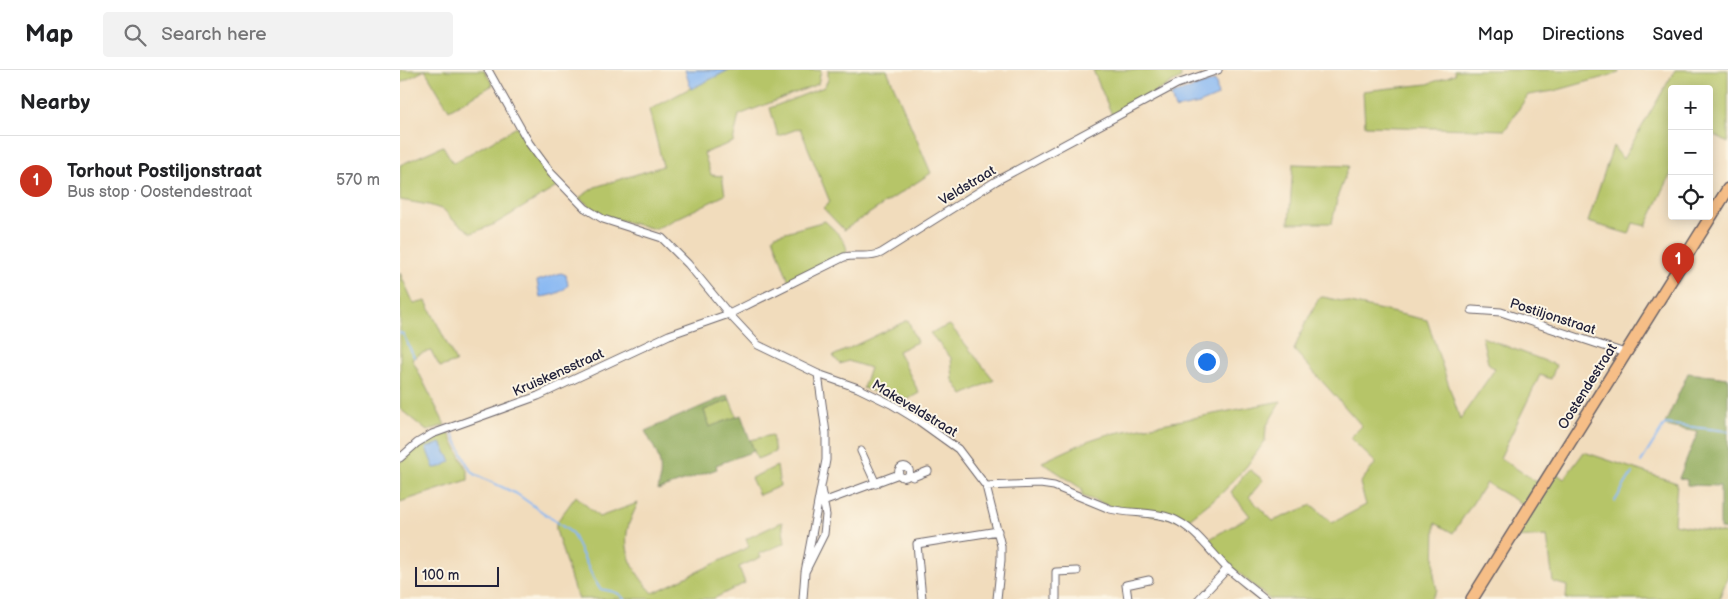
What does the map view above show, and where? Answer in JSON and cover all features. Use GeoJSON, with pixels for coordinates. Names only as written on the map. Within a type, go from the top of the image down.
{"type":"FeatureCollection","features":[{"type":"Feature","properties":{"kind":"main road","name":"Oostendestraat"},"geometry":{"type":"LineString","coordinates":[[1472,599],[1728,189]]}},
{"type":"Feature","properties":{"kind":"street","name":"Makeveldstraat"},"geometry":{"type":"LineString","coordinates":[[488,70],[529,143],[551,173],[585,208],[603,219],[662,238],[688,264],[729,314],[758,345],[818,374],[858,388],[892,404],[958,449],[986,486]]}},
{"type":"Feature","properties":{"kind":"street","name":"Veldstraat"},"geometry":{"type":"LineString","coordinates":[[729,314],[844,257],[871,257],[881,253],[996,181],[1177,84],[1218,70]]}},
{"type":"Feature","properties":{"kind":"street","name":"Postiljonstraat"},"geometry":{"type":"LineString","coordinates":[[1472,310],[1502,312],[1625,353]]}},
{"type":"Feature","properties":{"kind":"street","name":"Kruiskensstraat"},"geometry":{"type":"LineString","coordinates":[[400,458],[417,443],[432,434],[538,396],[670,335],[729,314]]}},
{"type":"Feature","properties":{"kind":"street"},"geometry":{"type":"LineString","coordinates":[[803,599],[805,572],[821,489],[826,447],[818,374]]}},
{"type":"Feature","properties":{"kind":"street"},"geometry":{"type":"LineString","coordinates":[[861,451],[876,484]]}},
{"type":"Feature","properties":{"kind":"street"},"geometry":{"type":"LineString","coordinates":[[823,502],[899,474],[900,469],[905,466],[910,470],[909,475],[913,477],[928,471]]}},
{"type":"Feature","properties":{"kind":"street"},"geometry":{"type":"LineString","coordinates":[[997,599],[1001,560],[998,532],[986,486],[1040,484],[1054,486],[1110,509],[1168,517],[1187,526],[1228,568],[1265,599]]}},
{"type":"Feature","properties":{"kind":"street"},"geometry":{"type":"LineString","coordinates":[[805,572],[824,534],[826,515],[821,489]]}},
{"type":"Feature","properties":{"kind":"street"},"geometry":{"type":"LineString","coordinates":[[922,599],[918,544],[998,532]]}},
{"type":"Feature","properties":{"kind":"street"},"geometry":{"type":"LineString","coordinates":[[1199,599],[1228,568]]}},
{"type":"Feature","properties":{"kind":"street"},"geometry":{"type":"LineString","coordinates":[[1056,599],[1056,572],[1077,571]]}},
{"type":"Feature","properties":{"kind":"street"},"geometry":{"type":"LineString","coordinates":[[1128,599],[1126,585],[1149,580]]}},
{"type":"Feature","properties":{"kind":"green space"},"geometry":{"type":"Polygon","coordinates":[[[400,70],[425,70],[400,83],[400,70]]]}},
{"type":"Feature","properties":{"kind":"green space"},"geometry":{"type":"Polygon","coordinates":[[[425,70],[484,70],[493,85],[449,110],[425,70]]]}},
{"type":"Feature","properties":{"kind":"green space"},"geometry":{"type":"Polygon","coordinates":[[[688,70],[821,70],[818,84],[739,115],[733,142],[704,153],[711,175],[722,176],[725,195],[655,229],[603,216],[579,198],[595,187],[663,166],[649,110],[692,87],[688,70]]]}},
{"type":"Feature","properties":{"kind":"green space"},"geometry":{"type":"Polygon","coordinates":[[[828,70],[887,70],[931,173],[844,230],[823,208],[830,202],[800,128],[778,136],[770,108],[824,87],[828,80],[828,70]]]}},
{"type":"Feature","properties":{"kind":"green space"},"geometry":{"type":"Polygon","coordinates":[[[1093,70],[1180,70],[1181,78],[1112,115],[1093,70]]]}},
{"type":"Feature","properties":{"kind":"green space"},"geometry":{"type":"Polygon","coordinates":[[[1454,70],[1618,70],[1619,73],[1554,91],[1528,95],[1505,130],[1365,126],[1363,91],[1428,84],[1455,74],[1454,70]]]}},
{"type":"Feature","properties":{"kind":"green space"},"geometry":{"type":"Polygon","coordinates":[[[1675,70],[1728,70],[1728,143],[1713,134],[1713,85],[1668,85],[1668,180],[1646,226],[1633,223],[1629,234],[1588,222],[1613,146],[1623,159],[1675,70]]]}},
{"type":"Feature","properties":{"kind":"green space"},"geometry":{"type":"Polygon","coordinates":[[[517,127],[560,185],[495,224],[472,233],[452,219],[444,210],[429,205],[400,200],[400,165],[443,146],[453,163],[517,127]]]}},
{"type":"Feature","properties":{"kind":"green space"},"geometry":{"type":"Polygon","coordinates":[[[1293,164],[1349,166],[1338,195],[1332,223],[1289,223],[1293,164]]]}},
{"type":"Feature","properties":{"kind":"green space"},"geometry":{"type":"Polygon","coordinates":[[[825,221],[845,243],[847,252],[789,282],[773,237],[825,221]]]}},
{"type":"Feature","properties":{"kind":"green space"},"geometry":{"type":"Polygon","coordinates":[[[400,273],[414,304],[426,301],[456,362],[440,367],[431,351],[422,353],[412,359],[445,425],[427,431],[400,409],[400,273]]]}},
{"type":"Feature","properties":{"kind":"green space"},"geometry":{"type":"Polygon","coordinates":[[[1323,297],[1427,320],[1460,419],[1495,369],[1488,363],[1482,337],[1556,365],[1551,379],[1540,375],[1500,458],[1537,482],[1524,505],[1486,483],[1453,533],[1435,523],[1434,575],[1437,590],[1431,599],[1269,599],[1225,561],[1206,541],[1250,516],[1231,492],[1249,469],[1263,480],[1249,497],[1273,521],[1312,505],[1332,523],[1366,505],[1360,483],[1376,463],[1350,438],[1362,426],[1294,350],[1319,298],[1323,297]]]}},
{"type":"Feature","properties":{"kind":"green space"},"geometry":{"type":"Polygon","coordinates":[[[908,320],[917,342],[898,351],[919,393],[898,405],[875,392],[863,388],[870,368],[848,361],[840,364],[833,356],[908,320]]]}},
{"type":"Feature","properties":{"kind":"green space"},"geometry":{"type":"Polygon","coordinates":[[[950,325],[994,380],[963,395],[953,380],[951,358],[930,333],[950,325]]]}},
{"type":"Feature","properties":{"kind":"green space"},"geometry":{"type":"Polygon","coordinates":[[[1688,373],[1728,378],[1728,530],[1720,529],[1720,486],[1687,485],[1687,480],[1679,478],[1698,432],[1664,426],[1688,373]]]}},
{"type":"Feature","properties":{"kind":"green space"},"geometry":{"type":"Polygon","coordinates":[[[728,395],[730,400],[704,410],[709,427],[741,415],[754,451],[716,465],[717,469],[658,490],[660,480],[659,459],[645,431],[728,395]]]}},
{"type":"Feature","properties":{"kind":"green space"},"geometry":{"type":"Polygon","coordinates":[[[730,400],[737,417],[709,428],[704,410],[730,400]]]}},
{"type":"Feature","properties":{"kind":"green space"},"geometry":{"type":"Polygon","coordinates":[[[1281,401],[1266,427],[1265,441],[1246,467],[1222,493],[1189,519],[1182,520],[1118,509],[1082,496],[1082,489],[1042,462],[1105,435],[1281,401]]]}},
{"type":"Feature","properties":{"kind":"green space"},"geometry":{"type":"Polygon","coordinates":[[[449,433],[468,472],[468,480],[400,502],[400,462],[426,441],[449,433]]]}},
{"type":"Feature","properties":{"kind":"green space"},"geometry":{"type":"Polygon","coordinates":[[[772,435],[775,452],[757,459],[750,440],[772,435]]]}},
{"type":"Feature","properties":{"kind":"green space"},"geometry":{"type":"Polygon","coordinates":[[[1584,452],[1677,483],[1674,524],[1728,534],[1728,576],[1719,599],[1566,599],[1567,586],[1553,582],[1547,536],[1515,538],[1556,473],[1564,479],[1584,452]]]}},
{"type":"Feature","properties":{"kind":"green space"},"geometry":{"type":"Polygon","coordinates":[[[777,466],[780,486],[759,495],[751,478],[777,466]]]}},
{"type":"Feature","properties":{"kind":"green space"},"geometry":{"type":"Polygon","coordinates":[[[576,496],[599,517],[638,503],[628,529],[628,550],[637,573],[653,593],[749,547],[746,539],[782,522],[785,543],[759,554],[761,557],[739,567],[745,583],[713,599],[579,599],[574,589],[556,530],[556,523],[576,496]]]}},
{"type":"Feature","properties":{"kind":"water"},"geometry":{"type":"Polygon","coordinates":[[[685,70],[727,70],[727,71],[691,89],[685,70]]]}},
{"type":"Feature","properties":{"kind":"water"},"geometry":{"type":"Polygon","coordinates":[[[1214,81],[1216,82],[1218,96],[1199,104],[1175,109],[1171,96],[1214,81]]]}},
{"type":"Feature","properties":{"kind":"water"},"geometry":{"type":"Polygon","coordinates":[[[561,273],[566,275],[568,285],[566,288],[556,294],[540,297],[537,281],[561,273]]]}},
{"type":"Feature","properties":{"kind":"water"},"geometry":{"type":"Polygon","coordinates":[[[441,443],[451,461],[441,467],[434,468],[426,448],[441,443]]]}},
{"type":"Feature","properties":{"kind":"waterway"},"geometry":{"type":"LineString","coordinates":[[400,333],[403,334],[414,357]]}},
{"type":"Feature","properties":{"kind":"waterway"},"geometry":{"type":"LineString","coordinates":[[1641,462],[1665,424],[1728,431]]}},
{"type":"Feature","properties":{"kind":"waterway"},"geometry":{"type":"LineString","coordinates":[[453,434],[469,468],[476,475],[517,494],[572,533],[600,589],[617,593],[624,599]]}},
{"type":"Feature","properties":{"kind":"waterway"},"geometry":{"type":"LineString","coordinates":[[1615,501],[1632,473]]}},
{"type":"Feature","properties":{"kind":"place","name":"Torhout Postiljonstraat"},"geometry":{"type":"Point","coordinates":[1678,284]}}]}
